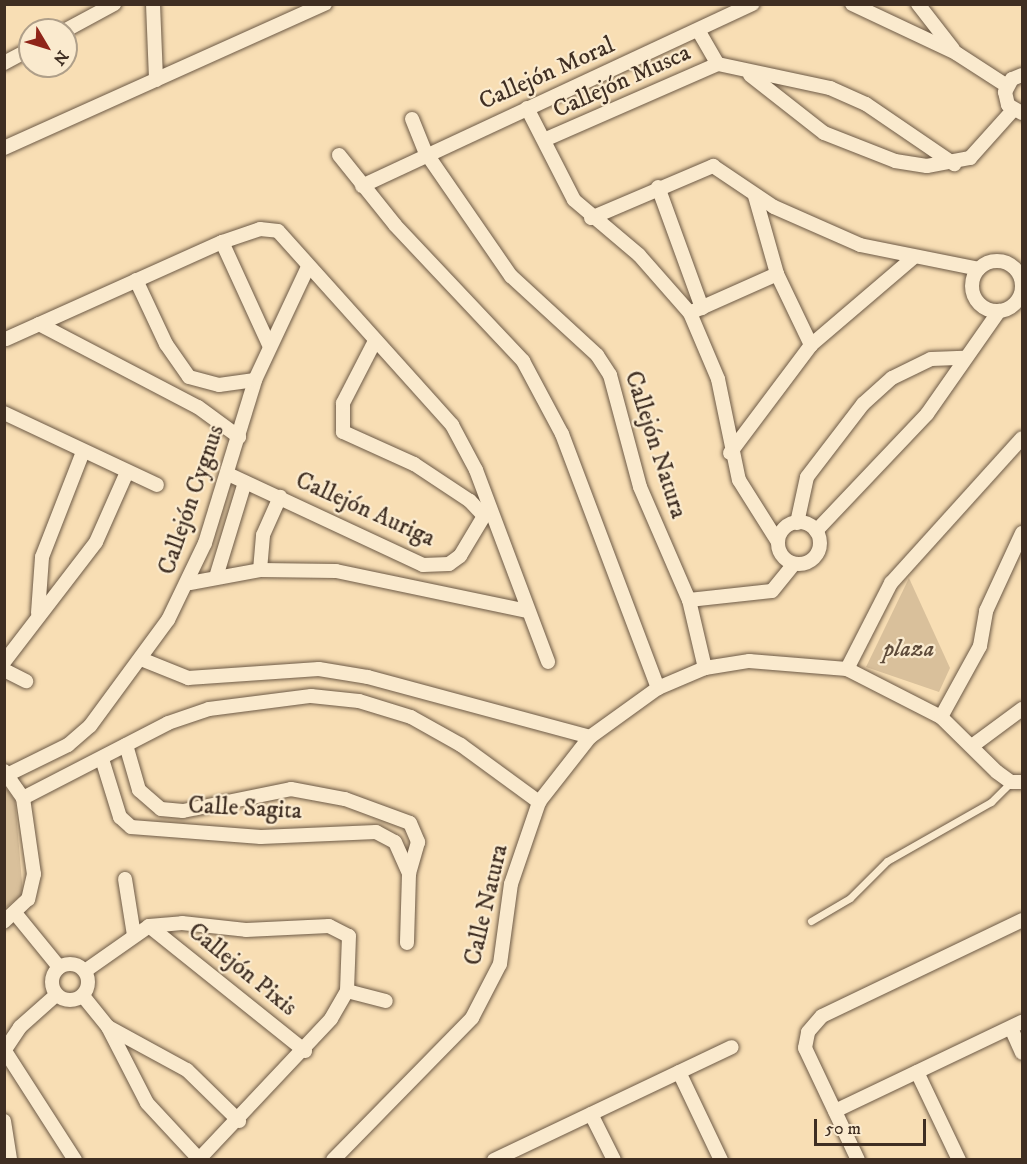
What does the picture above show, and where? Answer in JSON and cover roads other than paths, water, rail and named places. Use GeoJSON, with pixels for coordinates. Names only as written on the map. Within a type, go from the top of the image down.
{"type":"FeatureCollection","features":[{"type":"Feature","properties":{"kind":"street"},"geometry":{"type":"LineString","coordinates":[[78,24],[114,4]]}},
{"type":"Feature","properties":{"kind":"street"},"geometry":{"type":"LineString","coordinates":[[153,4],[156,80]]}},
{"type":"Feature","properties":{"kind":"street"},"geometry":{"type":"LineString","coordinates":[[4,148],[325,4]]}},
{"type":"Feature","properties":{"kind":"street","name":"Callejón Moral"},"geometry":{"type":"LineString","coordinates":[[362,186],[426,153],[753,4]]}},
{"type":"Feature","properties":{"kind":"street"},"geometry":{"type":"LineString","coordinates":[[852,4],[956,53],[1007,86]]}},
{"type":"Feature","properties":{"kind":"street"},"geometry":{"type":"LineString","coordinates":[[918,4],[956,53]]}},
{"type":"Feature","properties":{"kind":"street","name":"Callejón Musca"},"geometry":{"type":"LineString","coordinates":[[698,30],[718,64],[750,75],[775,74],[830,88],[866,104],[954,164]]}},
{"type":"Feature","properties":{"kind":"street"},"geometry":{"type":"LineString","coordinates":[[4,63],[18,55]]}},
{"type":"Feature","properties":{"kind":"street","name":"Callejón Musca"},"geometry":{"type":"LineString","coordinates":[[544,140],[718,64]]}},
{"type":"Feature","properties":{"kind":"street","name":"Callejón Musca"},"geometry":{"type":"LineString","coordinates":[[750,75],[795,114],[858,149],[895,161],[954,164]]}},
{"type":"Feature","properties":{"kind":"street"},"geometry":{"type":"LineString","coordinates":[[1007,86],[1023,75]]}},
{"type":"Feature","properties":{"kind":"street"},"geometry":{"type":"LineString","coordinates":[[954,164],[980,150],[1018,111],[1006,99],[1007,86]]}},
{"type":"Feature","properties":{"kind":"street"},"geometry":{"type":"LineString","coordinates":[[527,108],[563,183],[591,218],[639,255],[696,311]]}},
{"type":"Feature","properties":{"kind":"street","name":"Callejón Natura"},"geometry":{"type":"LineString","coordinates":[[412,119],[426,153],[511,276],[597,355],[610,375],[640,487],[689,600],[705,668]]}},
{"type":"Feature","properties":{"kind":"street"},"geometry":{"type":"LineString","coordinates":[[339,155],[362,186],[523,361],[566,444],[658,688]]}},
{"type":"Feature","properties":{"kind":"street"},"geometry":{"type":"LineString","coordinates":[[591,218],[658,188],[713,166],[755,196],[860,245],[913,258],[979,268],[1003,262],[1020,268],[1019,297],[999,311],[927,414],[816,531],[818,552],[808,562],[794,564],[782,556],[778,542],[751,503],[730,453],[718,379],[658,188]]}},
{"type":"Feature","properties":{"kind":"street"},"geometry":{"type":"LineString","coordinates":[[755,196],[777,273],[811,345]]}},
{"type":"Feature","properties":{"kind":"street"},"geometry":{"type":"LineString","coordinates":[[6,339],[222,242],[270,228],[286,238],[308,267],[452,425],[548,662]]}},
{"type":"Feature","properties":{"kind":"street"},"geometry":{"type":"LineString","coordinates":[[222,242],[270,348]]}},
{"type":"Feature","properties":{"kind":"street"},"geometry":{"type":"LineString","coordinates":[[730,453],[811,345],[913,258]]}},
{"type":"Feature","properties":{"kind":"street","name":"Callejón Cygnus"},"geometry":{"type":"LineString","coordinates":[[7,773],[68,745],[90,726],[141,658],[190,583],[228,474],[255,380],[308,267]]}},
{"type":"Feature","properties":{"kind":"street"},"geometry":{"type":"LineString","coordinates":[[979,268],[972,293],[982,307],[999,311]]}},
{"type":"Feature","properties":{"kind":"street"},"geometry":{"type":"LineString","coordinates":[[696,311],[777,273]]}},
{"type":"Feature","properties":{"kind":"street"},"geometry":{"type":"LineString","coordinates":[[136,280],[166,344],[189,377],[219,385],[255,380]]}},
{"type":"Feature","properties":{"kind":"street"},"geometry":{"type":"LineString","coordinates":[[39,324],[198,407],[239,436]]}},
{"type":"Feature","properties":{"kind":"street"},"geometry":{"type":"LineString","coordinates":[[375,341],[343,404],[343,432],[446,482],[487,512]]}},
{"type":"Feature","properties":{"kind":"street"},"geometry":{"type":"LineString","coordinates":[[778,542],[784,529],[797,522],[807,477],[863,404],[892,378],[931,360],[964,358]]}},
{"type":"Feature","properties":{"kind":"street"},"geometry":{"type":"LineString","coordinates":[[4,413],[157,485]]}},
{"type":"Feature","properties":{"kind":"street"},"geometry":{"type":"LineString","coordinates":[[847,669],[891,583],[1023,438]]}},
{"type":"Feature","properties":{"kind":"street"},"geometry":{"type":"LineString","coordinates":[[38,613],[42,557],[83,452]]}},
{"type":"Feature","properties":{"kind":"street"},"geometry":{"type":"LineString","coordinates":[[4,662],[38,613],[96,542],[128,472]]}},
{"type":"Feature","properties":{"kind":"street","name":"Callejón Auriga"},"geometry":{"type":"LineString","coordinates":[[228,474],[399,556],[437,567],[460,556],[487,512]]}},
{"type":"Feature","properties":{"kind":"street","name":"Callejón Cygnus"},"geometry":{"type":"LineString","coordinates":[[216,577],[245,482]]}},
{"type":"Feature","properties":{"kind":"street"},"geometry":{"type":"LineString","coordinates":[[260,570],[263,535],[280,497]]}},
{"type":"Feature","properties":{"kind":"street"},"geometry":{"type":"LineString","coordinates":[[797,522],[816,531]]}},
{"type":"Feature","properties":{"kind":"street"},"geometry":{"type":"LineString","coordinates":[[941,717],[980,646],[986,611],[1023,533]]}},
{"type":"Feature","properties":{"kind":"street"},"geometry":{"type":"LineString","coordinates":[[689,600],[772,591],[794,564]]}},
{"type":"Feature","properties":{"kind":"street","name":"Callejón Auriga"},"geometry":{"type":"LineString","coordinates":[[190,583],[260,570],[373,575],[528,610]]}},
{"type":"Feature","properties":{"kind":"street"},"geometry":{"type":"LineString","coordinates":[[141,658],[188,678],[319,669],[368,677],[590,736]]}},
{"type":"Feature","properties":{"kind":"street","name":"Calle Natura"},"geometry":{"type":"LineString","coordinates":[[333,1160],[447,1048],[490,989],[500,964],[511,884],[539,802],[590,736],[658,688],[705,668],[749,661],[847,669],[941,717],[972,746],[1017,782]]}},
{"type":"Feature","properties":{"kind":"street"},"geometry":{"type":"LineString","coordinates":[[4,670],[26,681]]}},
{"type":"Feature","properties":{"kind":"street"},"geometry":{"type":"LineString","coordinates":[[23,798],[126,745],[209,709],[311,696],[359,701],[411,717],[461,745],[539,802]]}},
{"type":"Feature","properties":{"kind":"street"},"geometry":{"type":"LineString","coordinates":[[972,746],[1023,709]]}},
{"type":"Feature","properties":{"kind":"street"},"geometry":{"type":"LineString","coordinates":[[126,745],[144,799],[161,809],[183,811],[291,789],[377,810],[415,828],[418,842],[409,874],[406,943]]}},
{"type":"Feature","properties":{"kind":"street","name":"Calle Sagita"},"geometry":{"type":"LineString","coordinates":[[102,759],[123,823],[141,829],[182,828],[261,837],[376,832]]}},
{"type":"Feature","properties":{"kind":"street"},"geometry":{"type":"LineString","coordinates":[[7,773],[23,798],[33,885],[10,917],[59,967]]}},
{"type":"Feature","properties":{"kind":"street"},"geometry":{"type":"LineString","coordinates":[[377,810],[376,832],[395,842],[409,874]]}},
{"type":"Feature","properties":{"kind":"street"},"geometry":{"type":"LineString","coordinates":[[182,828],[183,811]]}},
{"type":"Feature","properties":{"kind":"street"},"geometry":{"type":"LineString","coordinates":[[125,879],[134,935]]}},
{"type":"Feature","properties":{"kind":"street"},"geometry":{"type":"LineString","coordinates":[[858,1160],[806,1048],[808,1032],[822,1016],[1023,920]]}},
{"type":"Feature","properties":{"kind":"street","name":"Callejón Pixis"},"geometry":{"type":"LineString","coordinates":[[149,926],[305,1051]]}},
{"type":"Feature","properties":{"kind":"street","name":"Callejón Pixis"},"geometry":{"type":"LineString","coordinates":[[85,971],[149,926],[339,927],[350,944],[347,991],[305,1051],[239,1121],[199,1159]]}},
{"type":"Feature","properties":{"kind":"street"},"geometry":{"type":"LineString","coordinates":[[73,964],[85,971],[88,984],[82,996],[72,1001],[56,995],[51,981],[59,967],[73,964]]}},
{"type":"Feature","properties":{"kind":"street"},"geometry":{"type":"LineString","coordinates":[[347,991],[386,1001]]}},
{"type":"Feature","properties":{"kind":"street"},"geometry":{"type":"LineString","coordinates":[[56,995],[20,1027],[4,1051],[75,1160]]}},
{"type":"Feature","properties":{"kind":"street"},"geometry":{"type":"LineString","coordinates":[[82,996],[108,1027],[147,1103],[199,1159]]}},
{"type":"Feature","properties":{"kind":"street"},"geometry":{"type":"LineString","coordinates":[[835,1110],[1017,1025],[1023,1053]]}},
{"type":"Feature","properties":{"kind":"street"},"geometry":{"type":"LineString","coordinates":[[108,1027],[187,1070],[239,1121]]}},
{"type":"Feature","properties":{"kind":"street"},"geometry":{"type":"LineString","coordinates":[[494,1160],[511,1156],[591,1114],[732,1047]]}},
{"type":"Feature","properties":{"kind":"street"},"geometry":{"type":"LineString","coordinates":[[679,1072],[721,1160]]}},
{"type":"Feature","properties":{"kind":"street"},"geometry":{"type":"LineString","coordinates":[[917,1072],[959,1160]]}},
{"type":"Feature","properties":{"kind":"street"},"geometry":{"type":"LineString","coordinates":[[591,1114],[614,1160]]}},
{"type":"Feature","properties":{"kind":"street"},"geometry":{"type":"LineString","coordinates":[[4,1121],[10,1160]]}},
{"type":"Feature","properties":{"kind":"lane"},"geometry":{"type":"LineString","coordinates":[[811,921],[860,890],[887,861],[991,802],[1017,782]]}},
{"type":"Feature","properties":{"kind":"park label","name":"plaza"},"geometry":{"type":"Point","coordinates":[909,650]}}]}
